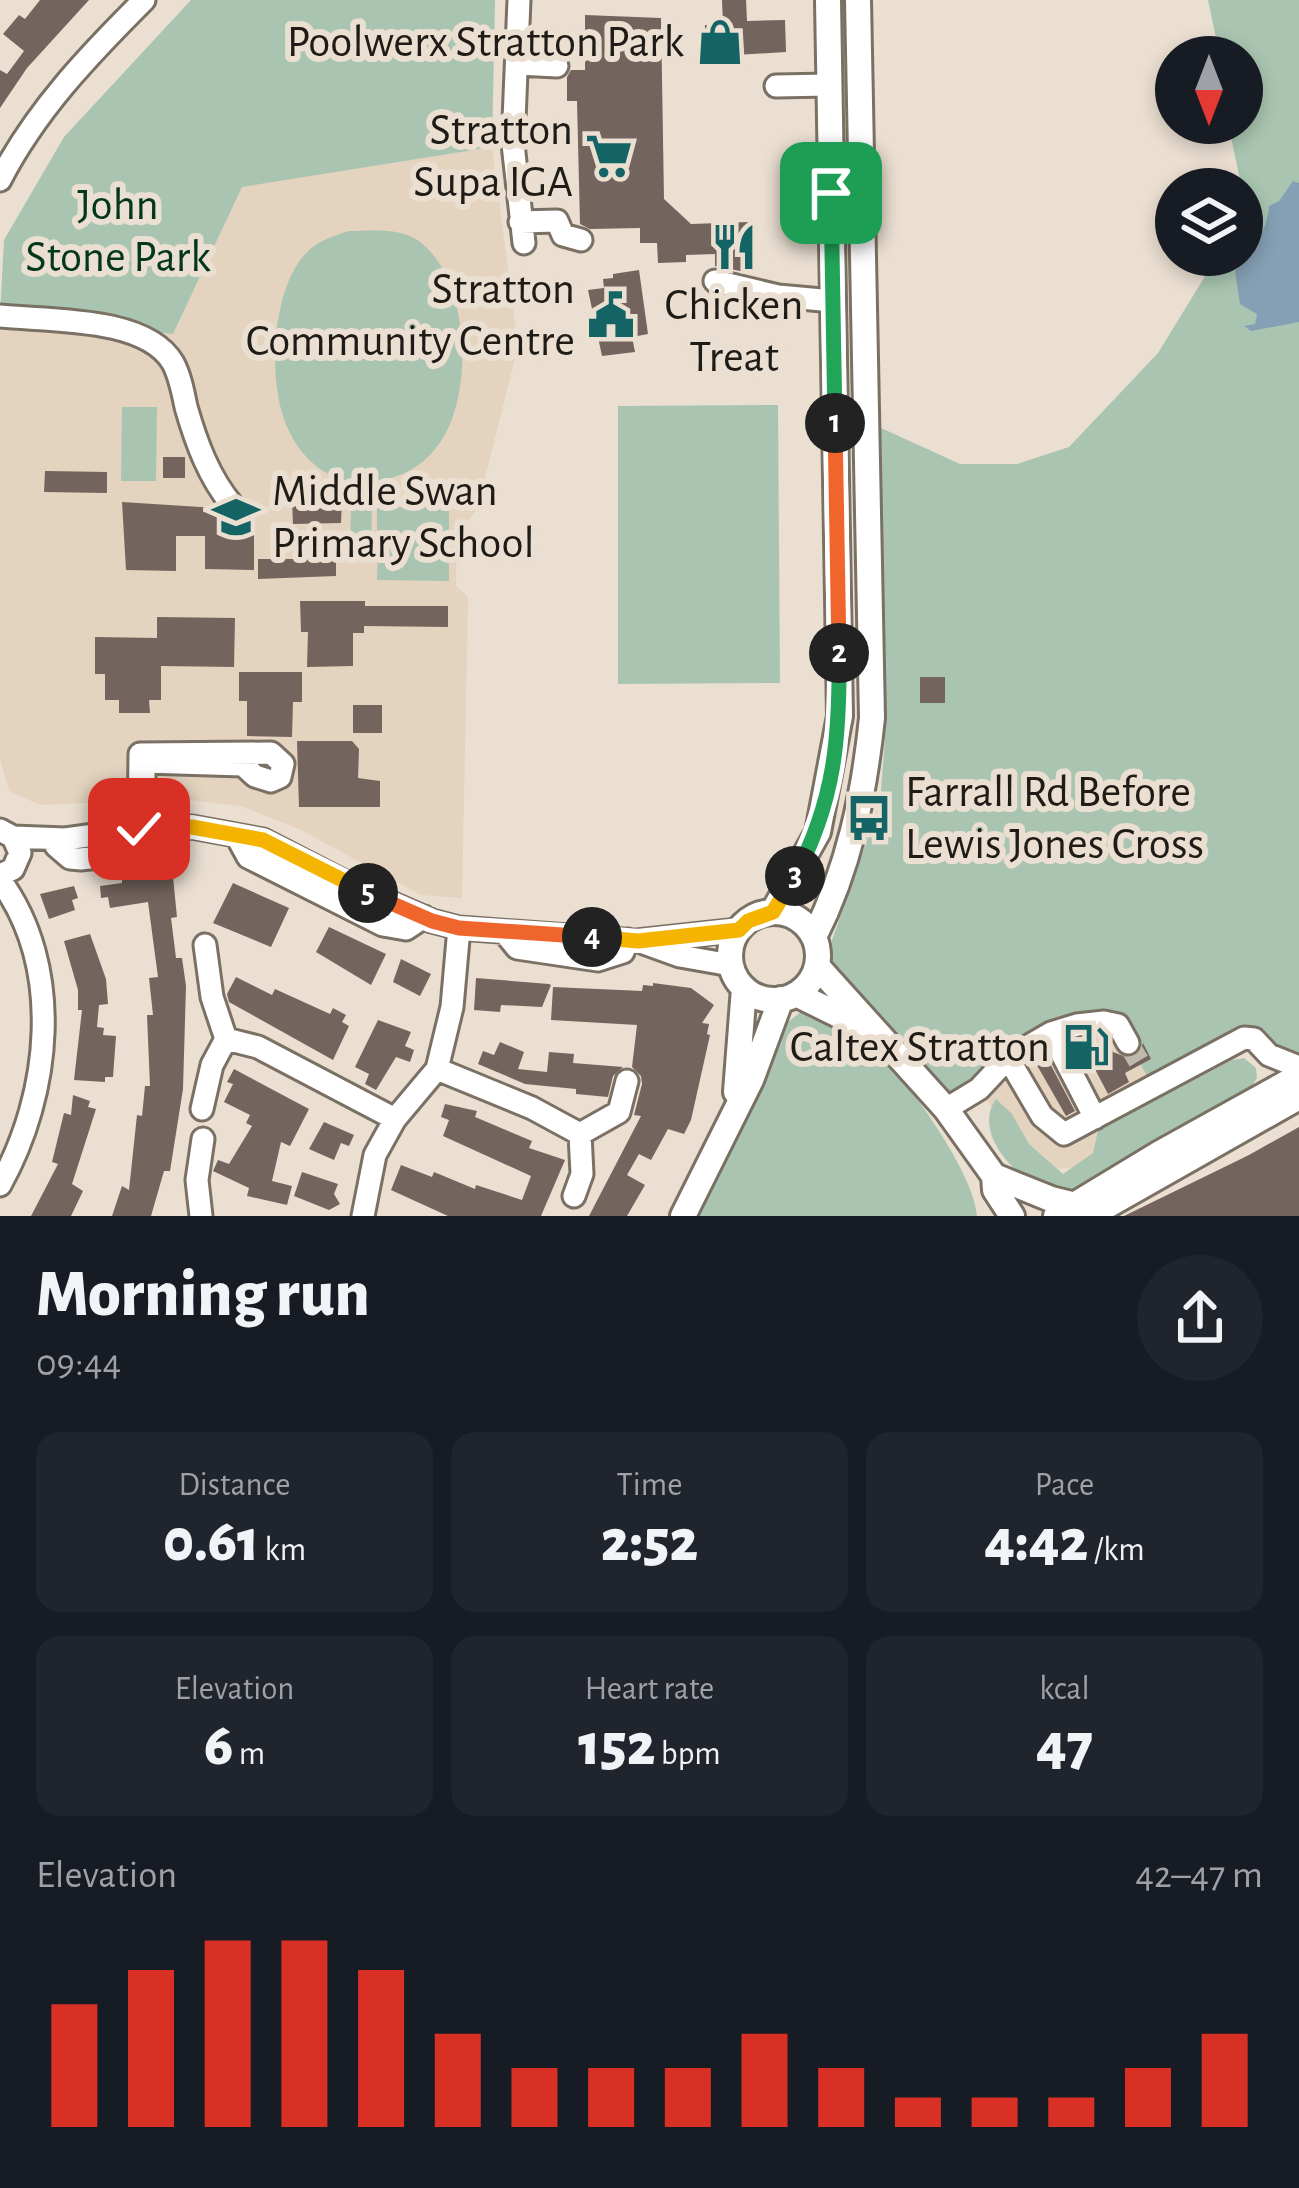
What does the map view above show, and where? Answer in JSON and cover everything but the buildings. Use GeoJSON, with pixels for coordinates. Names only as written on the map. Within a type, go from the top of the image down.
{"type":"FeatureCollection","features":[{"type":"Feature","properties":{"kind":"main road"},"geometry":{"type":"LineString","coordinates":[[828,0],[840,716],[818,832],[773,912],[748,921],[730,953],[744,988],[755,995],[789,997],[874,1032]]}},
{"type":"Feature","properties":{"kind":"main road"},"geometry":{"type":"LineString","coordinates":[[683,1216],[789,997],[806,987],[817,966],[814,938],[849,848],[865,789],[872,718],[858,0]]}},
{"type":"Feature","properties":{"kind":"main road"},"geometry":{"type":"LineString","coordinates":[[773,912],[804,924],[814,938]]}},
{"type":"Feature","properties":{"kind":"main road"},"geometry":{"type":"LineString","coordinates":[[817,966],[946,1108],[1001,1197],[1030,1216]]}},
{"type":"Feature","properties":{"kind":"main road"},"geometry":{"type":"LineString","coordinates":[[733,1112],[744,988]]}},
{"type":"Feature","properties":{"kind":"main road"},"geometry":{"type":"LineString","coordinates":[[1073,1212],[1299,1072]]}},
{"type":"Feature","properties":{"kind":"main road"},"geometry":{"type":"LineString","coordinates":[[1001,1197],[1073,1212],[1299,1097]]}},
{"type":"Feature","properties":{"kind":"street"},"geometry":{"type":"LineString","coordinates":[[0,180],[37,117],[144,0]]}},
{"type":"Feature","properties":{"kind":"street"},"geometry":{"type":"LineString","coordinates":[[519,0],[513,144],[522,233],[557,221],[563,235],[580,240]]}},
{"type":"Feature","properties":{"kind":"street"},"geometry":{"type":"LineString","coordinates":[[518,64],[557,66]]}},
{"type":"Feature","properties":{"kind":"street"},"geometry":{"type":"LineString","coordinates":[[776,86],[829,85]]}},
{"type":"Feature","properties":{"kind":"street"},"geometry":{"type":"LineString","coordinates":[[715,281],[778,296],[832,301]]}},
{"type":"Feature","properties":{"kind":"street"},"geometry":{"type":"LineString","coordinates":[[0,316],[108,326],[131,332],[161,349],[178,375],[194,435],[210,471],[233,506]]}},
{"type":"Feature","properties":{"kind":"street"},"geometry":{"type":"LineString","coordinates":[[271,753],[283,764],[280,777],[271,781],[243,765],[144,762],[141,828],[140,754],[271,753]]}},
{"type":"Feature","properties":{"kind":"street"},"geometry":{"type":"LineString","coordinates":[[61,842],[70,858],[81,859],[158,850],[169,842],[176,827]]}},
{"type":"Feature","properties":{"kind":"street"},"geometry":{"type":"LineString","coordinates":[[0,1185],[29,1120],[41,1057],[40,980],[8,858],[33,834],[61,842],[176,827],[263,840],[424,917],[459,928],[633,940],[739,930]]}},
{"type":"Feature","properties":{"kind":"street"},"geometry":{"type":"LineString","coordinates":[[363,1216],[375,1155],[395,1119],[437,1070],[452,1006],[459,928]]}},
{"type":"Feature","properties":{"kind":"street"},"geometry":{"type":"LineString","coordinates":[[633,940],[680,956],[731,965]]}},
{"type":"Feature","properties":{"kind":"street"},"geometry":{"type":"LineString","coordinates":[[202,1109],[222,1029],[212,998],[205,944]]}},
{"type":"Feature","properties":{"kind":"street"},"geometry":{"type":"LineString","coordinates":[[946,1108],[979,1089],[1008,1058],[1052,1033],[1104,1022],[1118,1025],[1129,1043]]}},
{"type":"Feature","properties":{"kind":"street"},"geometry":{"type":"LineString","coordinates":[[222,1029],[395,1119]]}},
{"type":"Feature","properties":{"kind":"street"},"geometry":{"type":"LineString","coordinates":[[1052,1033],[1095,1118]]}},
{"type":"Feature","properties":{"kind":"street"},"geometry":{"type":"LineString","coordinates":[[1008,1058],[1042,1117],[1064,1134],[1244,1037],[1255,1039],[1269,1055],[1299,1072]]}},
{"type":"Feature","properties":{"kind":"street"},"geometry":{"type":"LineString","coordinates":[[1249,1104],[1262,1088],[1269,1055]]}},
{"type":"Feature","properties":{"kind":"street"},"geometry":{"type":"LineString","coordinates":[[1141,1065],[1153,1086]]}},
{"type":"Feature","properties":{"kind":"street"},"geometry":{"type":"LineString","coordinates":[[437,1070],[590,1129]]}},
{"type":"Feature","properties":{"kind":"street"},"geometry":{"type":"LineString","coordinates":[[574,1196],[590,1129],[619,1112],[627,1081]]}},
{"type":"Feature","properties":{"kind":"street"},"geometry":{"type":"LineString","coordinates":[[200,1205],[202,1139]]}},
{"type":"Feature","properties":{"kind":"shaded area","name":"Middle Swan Primary School"},"geometry":{"type":"Polygon","coordinates":[[[492,147],[518,346],[477,510],[465,524],[457,525],[456,586],[468,597],[462,898],[421,895],[299,829],[241,806],[181,799],[40,805],[9,791],[0,759],[0,317],[173,334],[242,186],[492,147]]]}},
{"type":"Feature","properties":{"kind":"shaded area","name":"Caltex Stratton"},"geometry":{"type":"Polygon","coordinates":[[[1103,1006],[1170,1104],[1077,1168],[1034,1169],[979,1089],[1103,1006]]]}},
{"type":"Feature","properties":{"kind":"green space","name":"John Stone Park"},"geometry":{"type":"Polygon","coordinates":[[[191,0],[495,0],[492,147],[242,187],[173,334],[0,317],[4,240],[64,137],[191,0]]]}},
{"type":"Feature","properties":{"kind":"green space"},"geometry":{"type":"Polygon","coordinates":[[[1208,0],[1299,0],[1299,1067],[1254,1039],[1153,1086],[1118,1025],[1077,1025],[946,1109],[831,962],[830,946],[880,803],[885,739],[881,428],[960,464],[1017,464],[1069,447],[1158,353],[1205,276],[1263,276],[1263,168],[1238,168],[1232,144],[1263,144],[1263,36],[1216,36],[1208,0]]]}},
{"type":"Feature","properties":{"kind":"green space"},"geometry":{"type":"Polygon","coordinates":[[[349,231],[394,232],[419,241],[449,282],[462,338],[458,397],[439,444],[414,468],[373,481],[338,478],[310,461],[290,433],[277,391],[279,313],[295,268],[322,241],[349,231]]]}},
{"type":"Feature","properties":{"kind":"green space"},"geometry":{"type":"Polygon","coordinates":[[[778,405],[780,683],[618,684],[618,406],[778,405]]]}},
{"type":"Feature","properties":{"kind":"green space"},"geometry":{"type":"Polygon","coordinates":[[[122,407],[157,407],[156,481],[121,481],[122,407]]]}},
{"type":"Feature","properties":{"kind":"green space"},"geometry":{"type":"Polygon","coordinates":[[[351,503],[372,503],[371,558],[350,559],[351,503]]]}},
{"type":"Feature","properties":{"kind":"green space"},"geometry":{"type":"Polygon","coordinates":[[[377,507],[449,507],[449,541],[444,546],[449,547],[449,581],[377,580],[378,546],[383,542],[377,541],[377,507]]]}},
{"type":"Feature","properties":{"kind":"green space"},"geometry":{"type":"Polygon","coordinates":[[[806,1008],[857,1032],[891,1066],[948,1145],[973,1196],[977,1216],[691,1216],[788,1022],[806,1008]]]}},
{"type":"Feature","properties":{"kind":"green space"},"geometry":{"type":"Polygon","coordinates":[[[1244,1058],[1256,1068],[1257,1078],[1250,1089],[1147,1145],[1075,1196],[1019,1173],[991,1132],[989,1121],[996,1099],[1012,1114],[1029,1144],[1063,1174],[1093,1153],[1098,1131],[1244,1058]]]}},
{"type":"Feature","properties":{"kind":"water"},"geometry":{"type":"Polygon","coordinates":[[[1293,181],[1299,183],[1299,322],[1251,331],[1244,326],[1255,324],[1257,314],[1240,304],[1236,276],[1263,276],[1263,230],[1269,206],[1279,201],[1293,181]]]}},
{"type":"Feature","properties":{"kind":"tunnel"},"geometry":{"type":"LineString","coordinates":[[1128,1043],[1141,1065]]}},
{"type":"Feature","properties":{"kind":"place","name":"Poolwerx Stratton Park"},"geometry":{"type":"Point","coordinates":[720,42]}},
{"type":"Feature","properties":{"kind":"place","name":"Stratton Supa IGA"},"geometry":{"type":"Point","coordinates":[609,156]}},
{"type":"Feature","properties":{"kind":"place","name":"Chicken Treat"},"geometry":{"type":"Point","coordinates":[734,247]}},
{"type":"Feature","properties":{"kind":"place","name":"Stratton Community Centre"},"geometry":{"type":"Point","coordinates":[611,315]}},
{"type":"Feature","properties":{"kind":"place","name":"Middle Swan Primary School"},"geometry":{"type":"Point","coordinates":[236,517]}},
{"type":"Feature","properties":{"kind":"place","name":"Farrall Rd Before Lewis Jones Cross"},"geometry":{"type":"Point","coordinates":[869,818]}},
{"type":"Feature","properties":{"kind":"place","name":"Caltex Stratton"},"geometry":{"type":"Point","coordinates":[1086,1047]}},
{"type":"Feature","properties":{"kind":"route"},"geometry":{"type":"LineString","coordinates":[[139,829],[192,827],[263,840],[356,888],[459,928],[638,941],[739,930],[748,921],[773,912],[818,832],[840,716],[831,193]]}}]}
